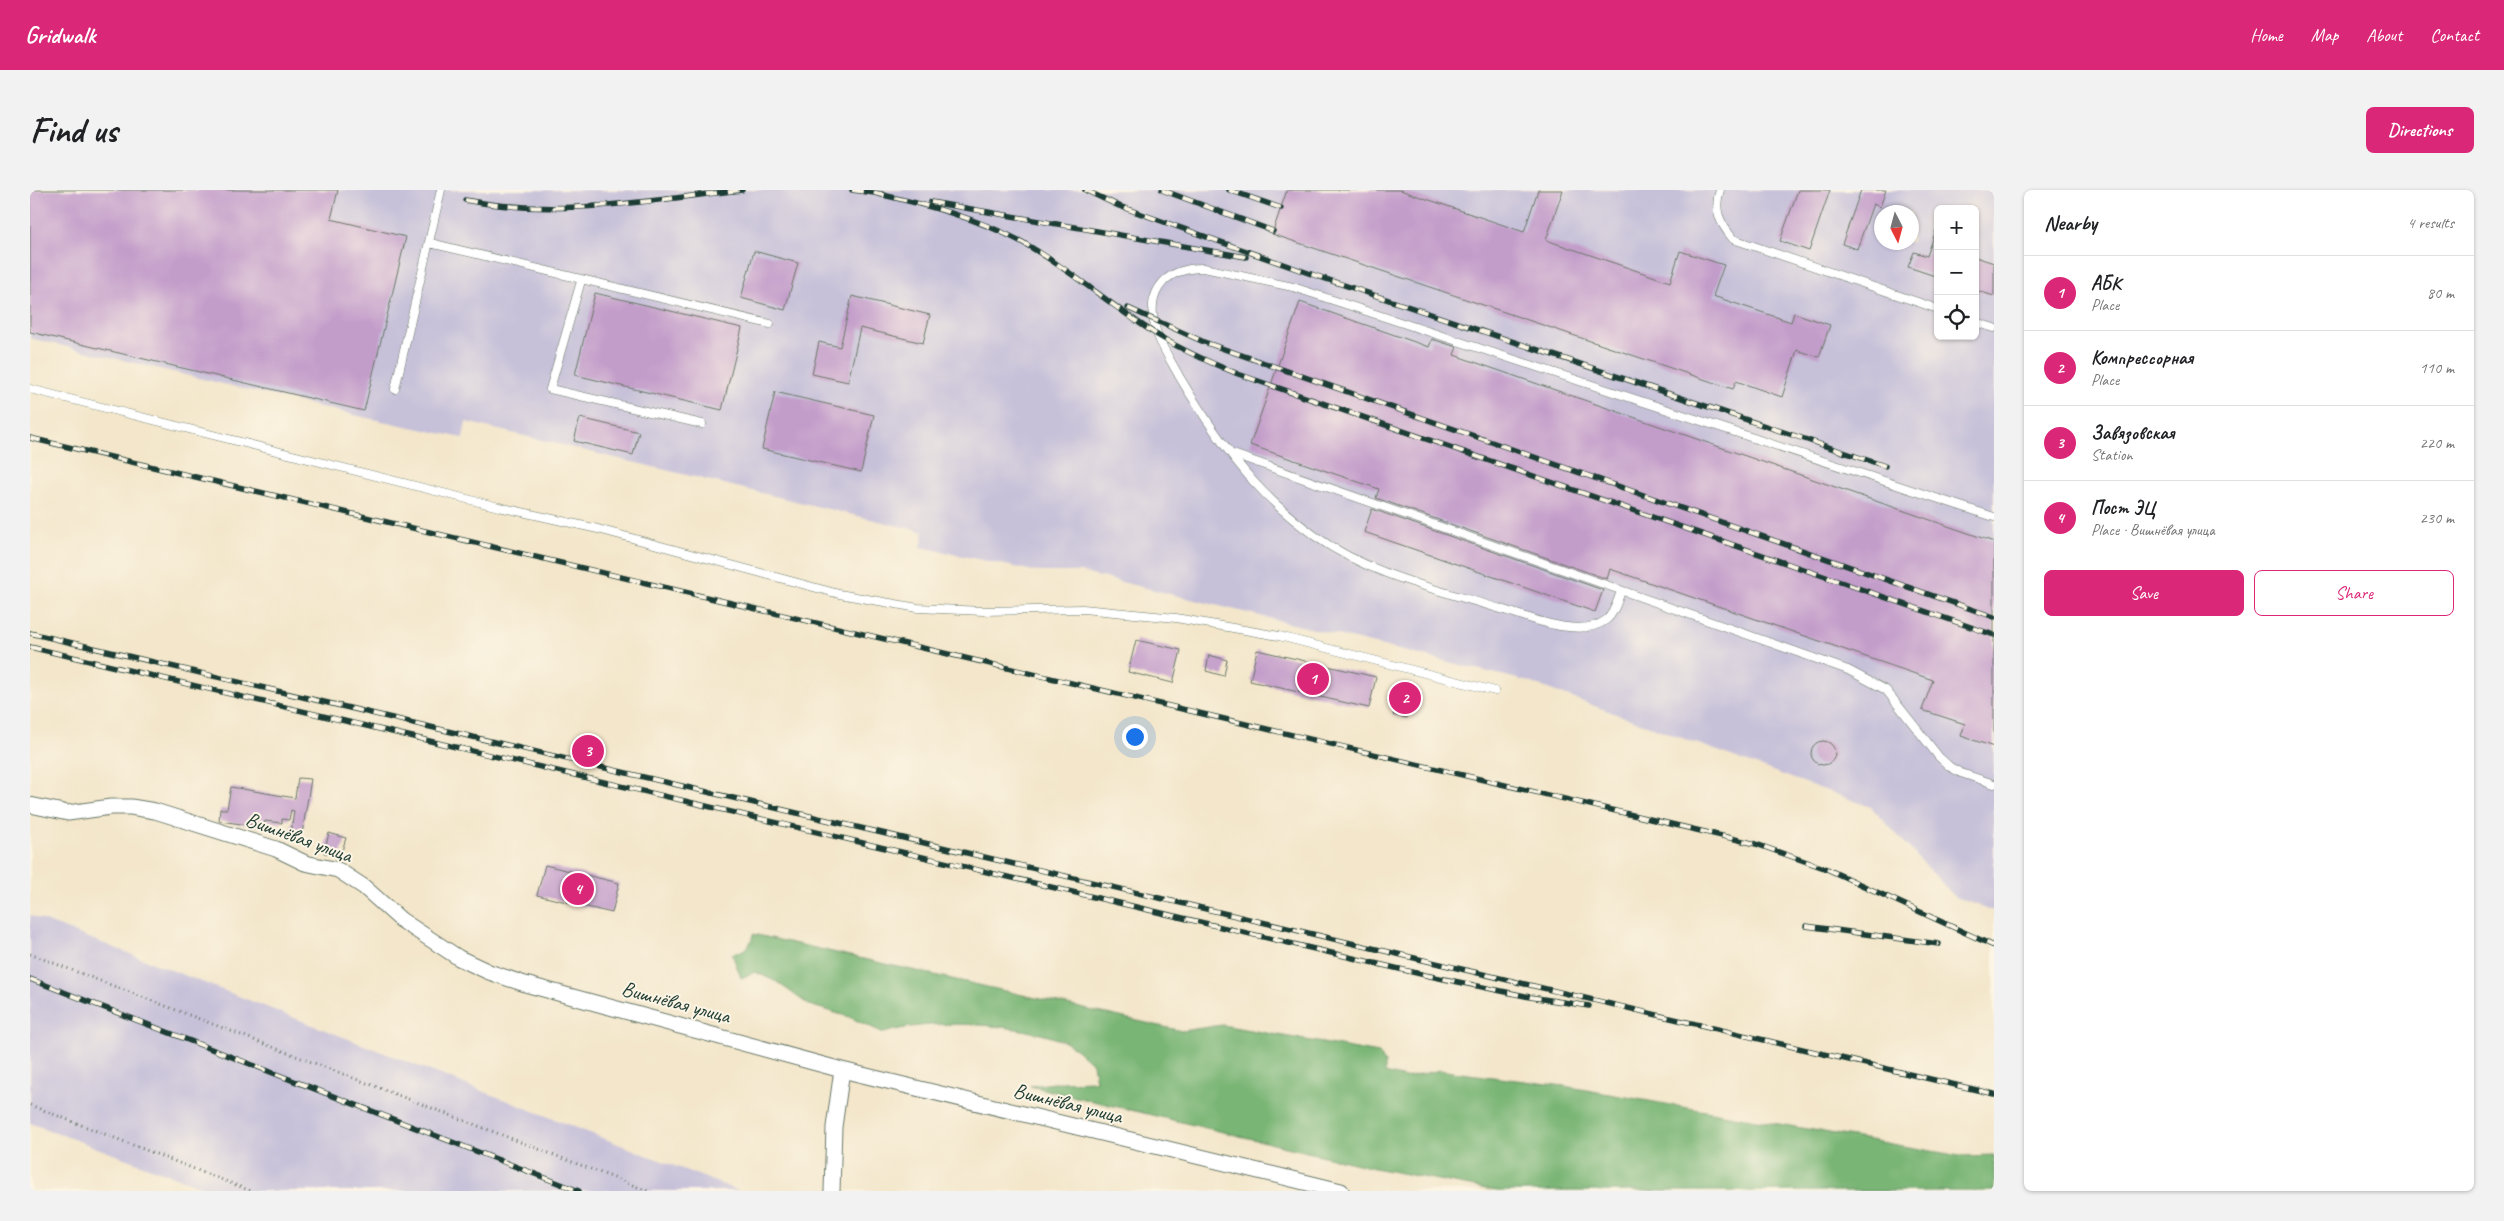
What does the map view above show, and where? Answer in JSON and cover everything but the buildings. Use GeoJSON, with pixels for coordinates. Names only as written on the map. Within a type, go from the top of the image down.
{"type":"FeatureCollection","features":[{"type":"Feature","properties":{"kind":"street","name":"Вишнёвая улица"},"geometry":{"type":"LineString","coordinates":[[30,805],[68,814],[111,807],[131,807],[155,811],[276,848],[306,863],[338,870],[352,877],[401,920],[459,958],[489,972],[842,1070],[1341,1191]]}},
{"type":"Feature","properties":{"kind":"street"},"geometry":{"type":"LineString","coordinates":[[832,1191],[834,1127],[842,1070]]}},
{"type":"Feature","properties":{"kind":"lane"},"geometry":{"type":"LineString","coordinates":[[395,389],[441,190]]}},
{"type":"Feature","properties":{"kind":"lane"},"geometry":{"type":"LineString","coordinates":[[1720,190],[1716,203],[1721,224],[1733,239],[1934,308]]}},
{"type":"Feature","properties":{"kind":"lane"},"geometry":{"type":"LineString","coordinates":[[430,243],[581,281],[770,324]]}},
{"type":"Feature","properties":{"kind":"lane"},"geometry":{"type":"LineString","coordinates":[[1622,591],[1607,620],[1593,628],[1553,624],[1372,569],[1315,536],[1254,482],[1230,454],[1202,416],[1158,335],[1153,308],[1156,289],[1169,276],[1190,268],[1204,268],[1301,289],[1994,517]]}},
{"type":"Feature","properties":{"kind":"lane"},"geometry":{"type":"LineString","coordinates":[[581,281],[550,388],[702,424]]}},
{"type":"Feature","properties":{"kind":"lane"},"geometry":{"type":"LineString","coordinates":[[1979,323],[1994,328]]}},
{"type":"Feature","properties":{"kind":"lane"},"geometry":{"type":"LineString","coordinates":[[30,389],[499,507],[598,529],[839,594],[918,608],[945,610],[1082,608],[1176,618],[1279,636],[1495,691]]}},
{"type":"Feature","properties":{"kind":"lane"},"geometry":{"type":"LineString","coordinates":[[1230,454],[1848,670],[1886,690],[1929,745],[1950,767],[1960,773],[1994,784]]}},
{"type":"Feature","properties":{"kind":"path"},"geometry":{"type":"LineString","coordinates":[[30,954],[648,1191]]}},
{"type":"Feature","properties":{"kind":"path"},"geometry":{"type":"LineString","coordinates":[[30,1105],[251,1191]]}},
{"type":"Feature","properties":{"kind":"shaded area"},"geometry":{"type":"Polygon","coordinates":[[[30,190],[1994,190],[1994,911],[1955,897],[1871,807],[1526,681],[1080,572],[1038,572],[921,547],[924,532],[466,422],[463,438],[363,417],[30,338],[30,190]]]}},
{"type":"Feature","properties":{"kind":"shaded area"},"geometry":{"type":"Polygon","coordinates":[[[30,915],[739,1191],[213,1191],[30,1123],[30,915]]]}},
{"type":"Feature","properties":{"kind":"green space"},"geometry":{"type":"Polygon","coordinates":[[[753,934],[1182,1031],[1222,1025],[1379,1053],[1385,1063],[1385,1073],[1405,1078],[1440,1070],[1564,1086],[1960,1156],[1994,1155],[1994,1191],[1497,1191],[1374,1168],[1030,1086],[1062,1082],[1096,1081],[1093,1064],[1075,1048],[1063,1041],[1044,1035],[998,1027],[949,1024],[903,1028],[884,1033],[849,1017],[809,1005],[777,982],[755,972],[741,978],[732,954],[746,948],[751,942],[753,934]]]}},
{"type":"Feature","properties":{"kind":"railway"},"geometry":{"type":"LineString","coordinates":[[465,200],[499,205],[569,207],[638,202],[742,190]]}},
{"type":"Feature","properties":{"kind":"railway"},"geometry":{"type":"LineString","coordinates":[[852,190],[882,194]]}},
{"type":"Feature","properties":{"kind":"railway"},"geometry":{"type":"LineString","coordinates":[[1085,190],[1119,206],[1314,275],[1885,466]]}},
{"type":"Feature","properties":{"kind":"railway"},"geometry":{"type":"LineString","coordinates":[[1162,190],[1273,231]]}},
{"type":"Feature","properties":{"kind":"railway"},"geometry":{"type":"LineString","coordinates":[[1229,190],[1281,208]]}},
{"type":"Feature","properties":{"kind":"railway"},"geometry":{"type":"LineString","coordinates":[[874,193],[950,213],[1005,233],[1057,264],[1159,336],[1198,357],[1238,374],[1994,635]]}},
{"type":"Feature","properties":{"kind":"railway"},"geometry":{"type":"LineString","coordinates":[[931,202],[1246,257]]}},
{"type":"Feature","properties":{"kind":"railway"},"geometry":{"type":"LineString","coordinates":[[1128,308],[1204,342],[1994,617]]}},
{"type":"Feature","properties":{"kind":"railway"},"geometry":{"type":"LineString","coordinates":[[30,438],[1756,844],[1827,869],[1994,946]]}},
{"type":"Feature","properties":{"kind":"railway"},"geometry":{"type":"LineString","coordinates":[[30,633],[1994,1094]]}},
{"type":"Feature","properties":{"kind":"railway"},"geometry":{"type":"LineString","coordinates":[[30,647],[1425,975],[1530,997],[1589,1006]]}},
{"type":"Feature","properties":{"kind":"railway"},"geometry":{"type":"LineString","coordinates":[[1806,926],[1939,944]]}},
{"type":"Feature","properties":{"kind":"railway"},"geometry":{"type":"LineString","coordinates":[[30,979],[579,1191]]}},
{"type":"Feature","properties":{"kind":"place","name":"АБК"},"geometry":{"type":"Point","coordinates":[1313,679]}},
{"type":"Feature","properties":{"kind":"place","name":"Компрессорная"},"geometry":{"type":"Point","coordinates":[1405,698]}},
{"type":"Feature","properties":{"kind":"place","name":"Завязовская"},"geometry":{"type":"Point","coordinates":[588,751]}},
{"type":"Feature","properties":{"kind":"place","name":"Пост ЭЦ"},"geometry":{"type":"Point","coordinates":[578,889]}}]}
